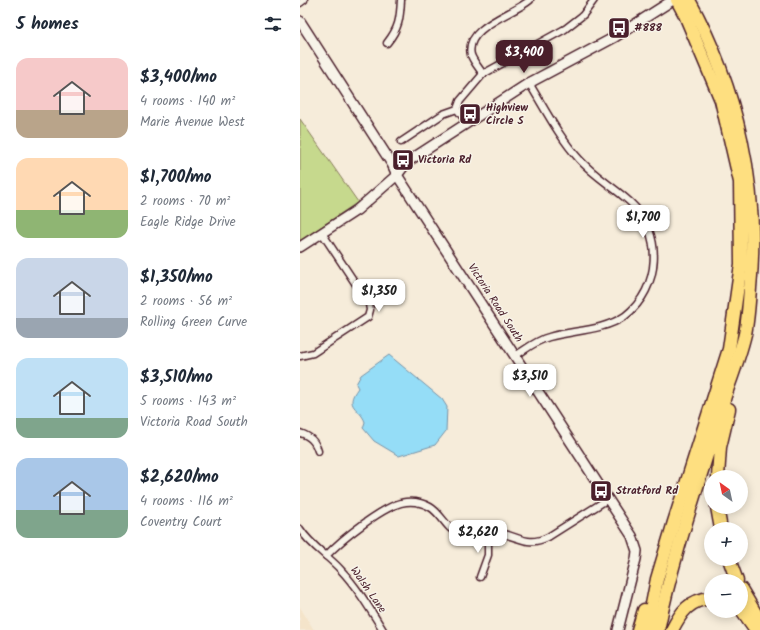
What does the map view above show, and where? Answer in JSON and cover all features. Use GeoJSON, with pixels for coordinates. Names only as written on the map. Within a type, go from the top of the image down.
{"type":"FeatureCollection","features":[{"type":"Feature","properties":{"kind":"highway"},"geometry":{"type":"LineString","coordinates":[[677,0],[689,8],[720,64],[730,93],[745,155],[753,230],[752,266],[741,362],[720,447],[718,470]]}},
{"type":"Feature","properties":{"kind":"highway"},"geometry":{"type":"LineString","coordinates":[[647,630],[657,579],[729,349],[742,264],[738,174],[721,100],[689,8]]}},
{"type":"Feature","properties":{"kind":"highway"},"geometry":{"type":"LineString","coordinates":[[658,630],[667,585],[745,333]]}},
{"type":"Feature","properties":{"kind":"highway"},"geometry":{"type":"LineString","coordinates":[[638,630],[657,564],[674,522]]}},
{"type":"Feature","properties":{"kind":"highway"},"geometry":{"type":"LineString","coordinates":[[672,630],[685,608],[704,599]]}},
{"type":"Feature","properties":{"kind":"highway"},"geometry":{"type":"LineString","coordinates":[[748,601],[760,622]]}},
{"type":"Feature","properties":{"kind":"highway"},"geometry":{"type":"LineString","coordinates":[[747,618],[756,630]]}},
{"type":"Feature","properties":{"kind":"street"},"geometry":{"type":"LineString","coordinates":[[300,3],[304,0]]}},
{"type":"Feature","properties":{"kind":"street"},"geometry":{"type":"LineString","coordinates":[[387,43],[397,30],[401,0]]}},
{"type":"Feature","properties":{"kind":"street"},"geometry":{"type":"LineString","coordinates":[[483,74],[471,56],[471,43],[478,33],[494,20],[523,6],[530,0]]}},
{"type":"Feature","properties":{"kind":"street"},"geometry":{"type":"LineString","coordinates":[[401,142],[443,114],[457,109],[460,101],[483,74],[565,29],[583,15],[594,0]]}},
{"type":"Feature","properties":{"kind":"street"},"geometry":{"type":"LineString","coordinates":[[300,247],[356,210],[397,176],[407,162],[529,84],[615,37],[673,0]]}},
{"type":"Feature","properties":{"kind":"street","name":"Victoria Road South"},"geometry":{"type":"LineString","coordinates":[[300,21],[392,164],[397,176],[632,536],[637,551],[618,630]]}},
{"type":"Feature","properties":{"kind":"street"},"geometry":{"type":"LineString","coordinates":[[515,356],[535,343],[548,337],[602,326],[624,316],[636,306],[646,292],[652,277],[655,261],[652,237],[642,214],[631,202],[598,177],[579,159],[529,84]]}},
{"type":"Feature","properties":{"kind":"street"},"geometry":{"type":"LineString","coordinates":[[457,109],[467,123]]}},
{"type":"Feature","properties":{"kind":"street"},"geometry":{"type":"LineString","coordinates":[[300,356],[305,356],[319,349],[368,317],[370,310],[369,304],[322,233]]}},
{"type":"Feature","properties":{"kind":"street"},"geometry":{"type":"LineString","coordinates":[[300,433],[309,436],[313,440],[318,451]]}},
{"type":"Feature","properties":{"kind":"street"},"geometry":{"type":"LineString","coordinates":[[326,556],[341,539],[392,507],[406,502],[419,502],[431,507],[440,515],[449,528],[458,534],[504,534],[525,542],[540,541],[608,499]]}},
{"type":"Feature","properties":{"kind":"street","name":"Walsh Lane"},"geometry":{"type":"LineString","coordinates":[[300,529],[305,537],[353,583],[383,630]]}},
{"type":"Feature","properties":{"kind":"street"},"geometry":{"type":"LineString","coordinates":[[480,577],[488,555],[488,534]]}},
{"type":"Feature","properties":{"kind":"shaded area"},"geometry":{"type":"Polygon","coordinates":[[[300,607],[314,630],[300,630],[300,607]]]}},
{"type":"Feature","properties":{"kind":"green space"},"geometry":{"type":"Polygon","coordinates":[[[300,119],[358,202],[300,241],[300,119]]]}},
{"type":"Feature","properties":{"kind":"water"},"geometry":{"type":"Polygon","coordinates":[[[389,355],[442,399],[447,407],[446,431],[435,445],[399,456],[374,441],[363,428],[365,422],[363,417],[352,404],[352,400],[358,388],[356,384],[361,375],[389,355]]]}},
{"type":"Feature","properties":{"kind":"place","name":"#888"},"geometry":{"type":"Point","coordinates":[619,28]}},
{"type":"Feature","properties":{"kind":"place","name":"Highview Circle S"},"geometry":{"type":"Point","coordinates":[470,114]}},
{"type":"Feature","properties":{"kind":"place","name":"Victoria Rd"},"geometry":{"type":"Point","coordinates":[403,160]}},
{"type":"Feature","properties":{"kind":"place","name":"Stratford Rd"},"geometry":{"type":"Point","coordinates":[601,491]}}]}
